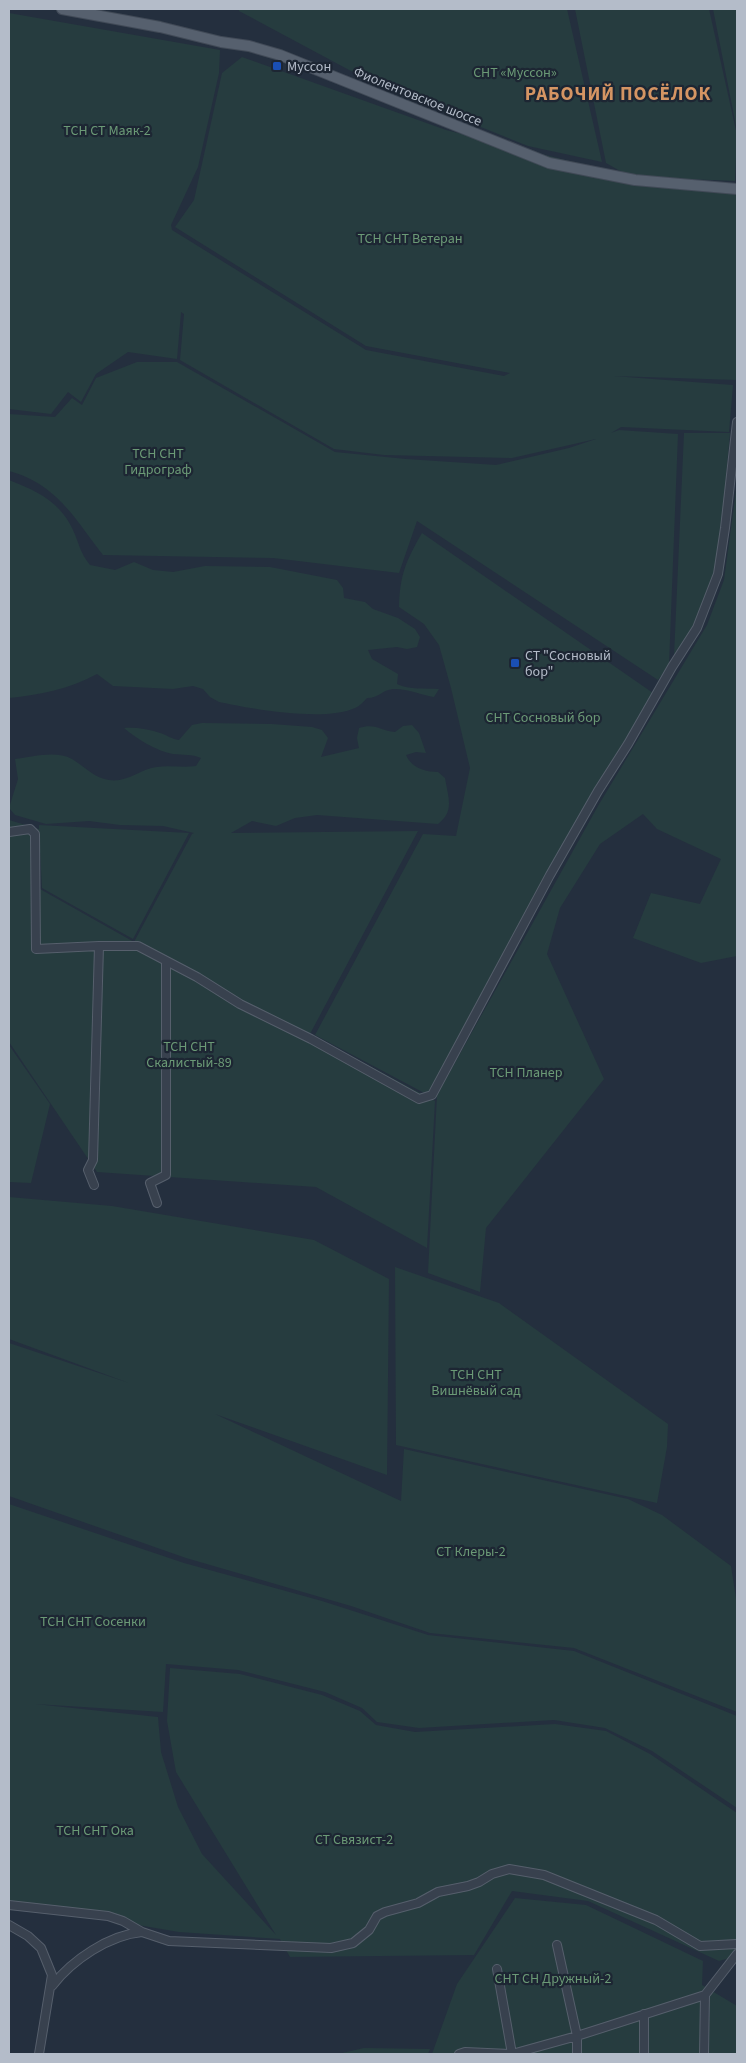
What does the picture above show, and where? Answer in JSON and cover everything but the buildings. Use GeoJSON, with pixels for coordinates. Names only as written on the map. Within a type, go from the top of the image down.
{"type":"FeatureCollection","features":[{"type":"Feature","properties":{"kind":"main road","name":"Фиолентовское шоссе"},"geometry":{"type":"LineString","coordinates":[[62,9],[160,27],[221,42],[249,46],[280,55],[549,163],[635,180],[737,189]]}},
{"type":"Feature","properties":{"kind":"street"},"geometry":{"type":"LineString","coordinates":[[9,832],[30,829],[35,834],[36,949],[138,946],[240,1004],[311,1039],[419,1098],[432,1095],[550,875],[598,791],[628,744],[668,672],[697,628],[718,574],[737,422]]}},
{"type":"Feature","properties":{"kind":"street"},"geometry":{"type":"LineString","coordinates":[[94,1185],[88,1170],[93,1160],[99,946]]}},
{"type":"Feature","properties":{"kind":"street"},"geometry":{"type":"LineString","coordinates":[[157,1203],[150,1183],[166,1175],[166,961]]}},
{"type":"Feature","properties":{"kind":"street"},"geometry":{"type":"LineString","coordinates":[[9,1905],[108,1916],[123,1921],[142,1932],[169,1941],[331,1948],[353,1943],[369,1930],[377,1916],[385,1912],[418,1903],[438,1892],[468,1886],[492,1874],[510,1869],[544,1875],[656,1920],[700,1946],[737,1944]]}},
{"type":"Feature","properties":{"kind":"street"},"geometry":{"type":"LineString","coordinates":[[9,1925],[28,1936],[41,1948],[52,1975],[39,2054]]}},
{"type":"Feature","properties":{"kind":"street"},"geometry":{"type":"LineString","coordinates":[[50,1988],[69,1966],[85,1956],[115,1939],[131,1933],[142,1932]]}},
{"type":"Feature","properties":{"kind":"street"},"geometry":{"type":"LineString","coordinates":[[557,1945],[577,2036],[577,2054]]}},
{"type":"Feature","properties":{"kind":"street"},"geometry":{"type":"LineString","coordinates":[[459,2054],[465,2052],[511,2054],[577,2036],[705,1995],[737,1954]]}},
{"type":"Feature","properties":{"kind":"street"},"geometry":{"type":"LineString","coordinates":[[497,1969],[511,2054]]}},
{"type":"Feature","properties":{"kind":"street"},"geometry":{"type":"LineString","coordinates":[[704,2054],[705,1995]]}},
{"type":"Feature","properties":{"kind":"street"},"geometry":{"type":"LineString","coordinates":[[644,2014],[644,2054]]}},
{"type":"Feature","properties":{"kind":"green space","name":"СНТ «Муссон»"},"geometry":{"type":"Polygon","coordinates":[[[239,9],[567,9],[602,162],[528,146],[379,86],[239,11],[239,9]]]}},
{"type":"Feature","properties":{"kind":"green space"},"geometry":{"type":"Polygon","coordinates":[[[575,9],[709,9],[737,135],[735,181],[640,177],[737,185],[737,380],[613,376],[733,385],[729,432],[621,427],[611,433],[619,430],[678,434],[669,665],[658,680],[417,521],[399,573],[273,558],[103,555],[63,504],[52,494],[40,484],[9,471],[9,414],[55,417],[72,398],[82,405],[96,378],[137,362],[177,362],[335,452],[496,465],[569,448],[596,439],[512,458],[384,455],[334,449],[180,360],[184,314],[181,312],[177,359],[128,352],[96,374],[81,402],[68,392],[51,414],[9,409],[9,13],[220,50],[219,73],[198,167],[171,225],[172,230],[366,350],[504,376],[510,373],[366,346],[175,227],[194,200],[222,73],[242,57],[446,130],[629,176],[606,163],[575,9]]]}},
{"type":"Feature","properties":{"kind":"green space"},"geometry":{"type":"Polygon","coordinates":[[[713,9],[737,9],[737,131],[713,9]]]}},
{"type":"Feature","properties":{"kind":"green space"},"geometry":{"type":"Polygon","coordinates":[[[684,433],[730,433],[722,521],[714,574],[700,612],[677,655],[674,656],[684,433]]]}},
{"type":"Feature","properties":{"kind":"green space"},"geometry":{"type":"Polygon","coordinates":[[[9,480],[46,498],[61,511],[73,530],[82,552],[90,565],[115,570],[134,562],[153,570],[173,572],[205,566],[270,567],[337,580],[343,588],[344,598],[365,602],[373,609],[398,618],[415,629],[420,637],[417,647],[368,650],[372,659],[398,674],[397,684],[412,688],[439,689],[434,697],[393,689],[375,697],[367,698],[355,708],[325,714],[288,713],[219,702],[210,697],[203,689],[193,686],[173,689],[113,686],[97,674],[76,684],[54,690],[9,698],[9,480]]]}},
{"type":"Feature","properties":{"kind":"green space","name":"ТСН Планер"},"geometry":{"type":"Polygon","coordinates":[[[736,491],[737,956],[701,963],[633,938],[651,893],[700,904],[721,859],[657,829],[643,814],[600,844],[560,908],[547,954],[604,1079],[486,1228],[480,1292],[428,1273],[437,1095],[598,806],[707,625],[724,580],[736,491]]]}},
{"type":"Feature","properties":{"kind":"green space","name":"СНТ Сосновый бор"},"geometry":{"type":"Polygon","coordinates":[[[422,533],[653,693],[553,862],[428,1095],[315,1035],[423,834],[456,836],[470,768],[451,688],[439,645],[424,624],[399,607],[402,576],[422,533]]]}},
{"type":"Feature","properties":{"kind":"green space","name":"ТСН СНТ Скалистый-89"},"geometry":{"type":"Polygon","coordinates":[[[202,723],[272,724],[312,727],[322,730],[328,738],[321,757],[359,748],[357,738],[359,728],[370,726],[395,732],[403,726],[412,725],[419,733],[426,753],[416,752],[406,755],[408,759],[415,766],[428,771],[438,772],[445,778],[449,803],[447,814],[438,824],[317,815],[295,818],[276,826],[252,821],[231,833],[418,831],[310,1034],[435,1101],[427,1248],[316,1187],[97,1172],[9,1042],[9,820],[39,829],[39,825],[189,833],[133,939],[42,888],[39,833],[40,889],[134,942],[194,833],[163,826],[120,825],[89,821],[46,824],[15,815],[9,808],[18,779],[15,759],[44,755],[65,756],[99,777],[109,780],[122,780],[157,767],[196,766],[201,758],[160,750],[124,728],[151,730],[179,740],[192,725],[202,723]]]}},
{"type":"Feature","properties":{"kind":"green space"},"geometry":{"type":"Polygon","coordinates":[[[9,1045],[50,1104],[31,1183],[9,1182],[9,1045]]]}},
{"type":"Feature","properties":{"kind":"green space","name":"СТ Клеры-2"},"geometry":{"type":"Polygon","coordinates":[[[9,1197],[112,1206],[314,1240],[389,1279],[387,1475],[215,1414],[401,1501],[404,1449],[628,1499],[662,1515],[731,1566],[737,1605],[737,1712],[574,1648],[430,1633],[351,1606],[186,1558],[9,1496],[9,1343],[129,1383],[9,1339],[9,1197]]]}},
{"type":"Feature","properties":{"kind":"green space","name":"ТСН СНТ Вишнёвый сад"},"geometry":{"type":"Polygon","coordinates":[[[395,1267],[499,1303],[668,1424],[667,1447],[657,1503],[396,1445],[395,1267]]]}},
{"type":"Feature","properties":{"kind":"green space"},"geometry":{"type":"Polygon","coordinates":[[[9,1504],[184,1563],[322,1601],[428,1635],[574,1651],[737,1716],[737,1808],[652,1751],[605,1728],[554,1720],[419,1728],[377,1722],[362,1708],[325,1692],[238,1670],[166,1664],[163,1712],[35,1704],[158,1717],[161,1752],[178,1807],[202,1854],[276,1935],[176,1772],[167,1721],[170,1668],[240,1674],[322,1695],[360,1711],[376,1725],[415,1732],[555,1724],[606,1731],[650,1754],[737,1813],[737,1956],[719,1961],[588,1901],[512,1891],[474,1955],[290,1957],[280,1939],[179,1932],[9,1903],[9,1504]]]}},
{"type":"Feature","properties":{"kind":"green space","name":"СНТ СН Дружный-2"},"geometry":{"type":"Polygon","coordinates":[[[515,1898],[586,1905],[703,1961],[702,1985],[737,2006],[737,2054],[432,2054],[457,1984],[515,1898]]]}},
{"type":"Feature","properties":{"kind":"green space"},"geometry":{"type":"Polygon","coordinates":[[[364,2048],[430,2049],[428,2054],[338,2054],[364,2048]]]}},
{"type":"Feature","properties":{"kind":"place","name":"Муссон"},"geometry":{"type":"Point","coordinates":[277,66]}},
{"type":"Feature","properties":{"kind":"place","name":"СТ \"Сосновый бор\""},"geometry":{"type":"Point","coordinates":[515,663]}},
{"type":"Feature","properties":{"kind":"district","name":"РАБОЧИЙ ПОСЁЛОК"},"geometry":{"type":"Point","coordinates":[618,93]}},
{"type":"Feature","properties":{"kind":"park label","name":"ТСН СТ Маяк-2"},"geometry":{"type":"Point","coordinates":[107,130]}},
{"type":"Feature","properties":{"kind":"park label","name":"ТСН СНТ Ветеран"},"geometry":{"type":"Point","coordinates":[410,238]}},
{"type":"Feature","properties":{"kind":"park label","name":"ТСН СНТ Гидрограф"},"geometry":{"type":"Point","coordinates":[158,462]}},
{"type":"Feature","properties":{"kind":"park label","name":"ТСН СНТ Сосенки"},"geometry":{"type":"Point","coordinates":[93,1621]}},
{"type":"Feature","properties":{"kind":"park label","name":"ТСН СНТ Ока"},"geometry":{"type":"Point","coordinates":[95,1830]}},
{"type":"Feature","properties":{"kind":"park label","name":"СТ Связист-2"},"geometry":{"type":"Point","coordinates":[354,1839]}}]}
